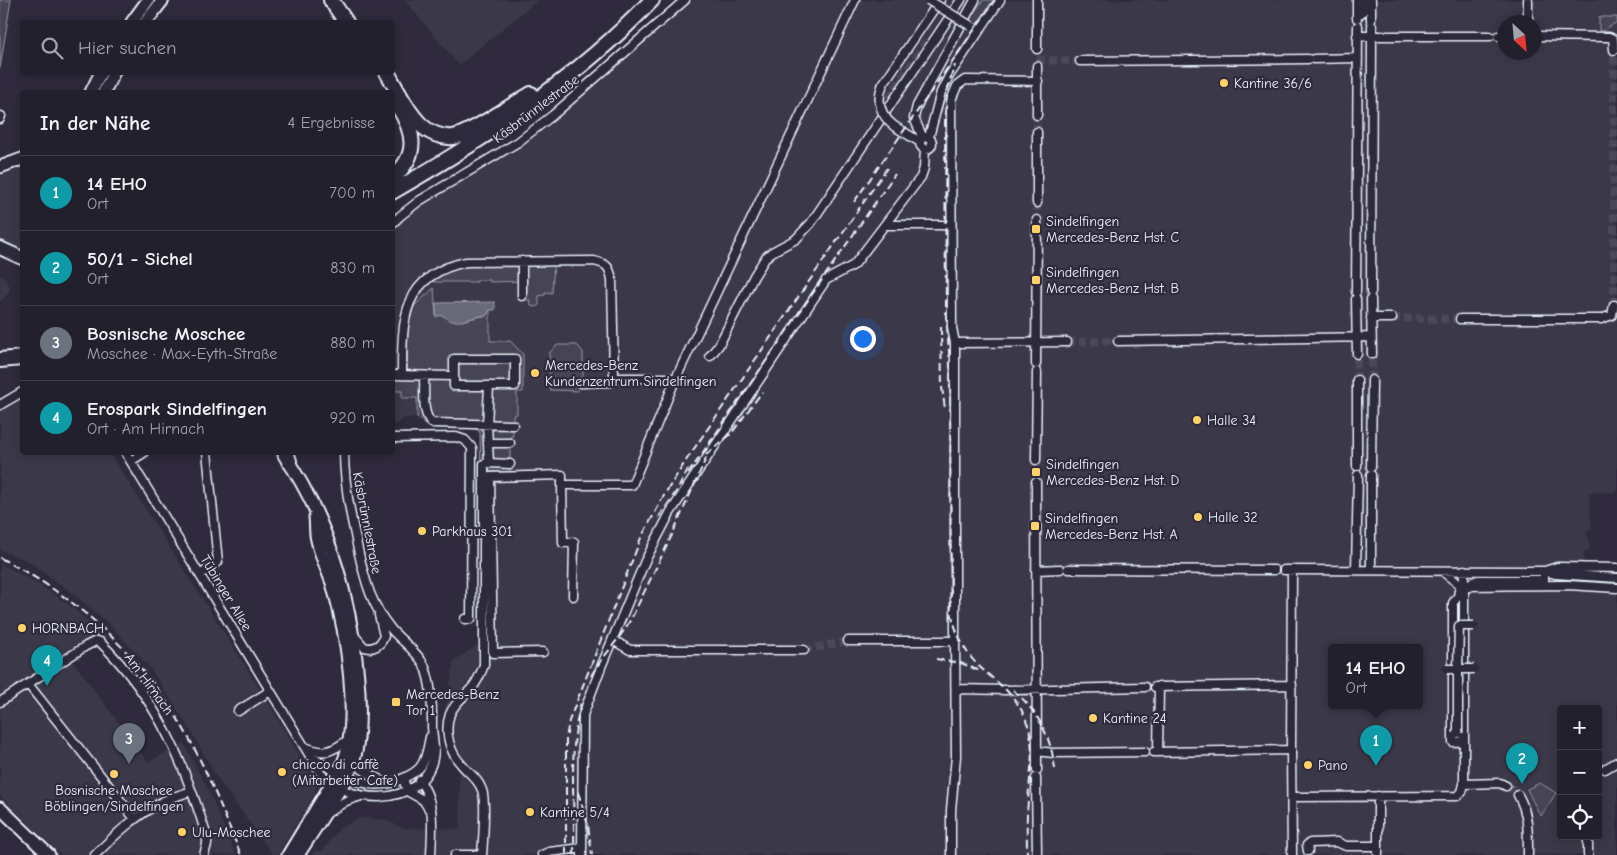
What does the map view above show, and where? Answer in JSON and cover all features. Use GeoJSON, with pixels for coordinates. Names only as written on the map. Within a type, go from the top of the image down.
{"type":"FeatureCollection","features":[{"type":"Feature","properties":{"kind":"highway"},"geometry":{"type":"LineString","coordinates":[[331,0],[345,20]]}},
{"type":"Feature","properties":{"kind":"highway"},"geometry":{"type":"LineString","coordinates":[[342,0],[355,20]]}},
{"type":"Feature","properties":{"kind":"highway"},"geometry":{"type":"LineString","coordinates":[[395,186],[532,94],[600,38],[641,0]]}},
{"type":"Feature","properties":{"kind":"highway"},"geometry":{"type":"LineString","coordinates":[[395,186],[468,148],[539,100],[607,44],[652,0]]}},
{"type":"Feature","properties":{"kind":"highway"},"geometry":{"type":"LineString","coordinates":[[379,75],[389,90]]}},
{"type":"Feature","properties":{"kind":"highway"},"geometry":{"type":"LineString","coordinates":[[389,75],[418,122],[429,131],[445,137],[462,134],[532,94]]}},
{"type":"Feature","properties":{"kind":"highway"},"geometry":{"type":"LineString","coordinates":[[395,102],[408,124],[412,144],[411,151],[395,186]]}},
{"type":"Feature","properties":{"kind":"highway"},"geometry":{"type":"LineString","coordinates":[[0,360],[20,358]]}},
{"type":"Feature","properties":{"kind":"highway"},"geometry":{"type":"LineString","coordinates":[[0,367],[20,366]]}},
{"type":"Feature","properties":{"kind":"main road"},"geometry":{"type":"LineString","coordinates":[[133,20],[148,0]]}},
{"type":"Feature","properties":{"kind":"main road"},"geometry":{"type":"LineString","coordinates":[[147,20],[162,0]]}},
{"type":"Feature","properties":{"kind":"main road"},"geometry":{"type":"LineString","coordinates":[[92,90],[99,75]]}},
{"type":"Feature","properties":{"kind":"main road"},"geometry":{"type":"LineString","coordinates":[[105,90],[112,75]]}},
{"type":"Feature","properties":{"kind":"main road"},"geometry":{"type":"LineString","coordinates":[[0,167],[20,160]]}},
{"type":"Feature","properties":{"kind":"main road"},"geometry":{"type":"LineString","coordinates":[[0,248],[20,257]]}},
{"type":"Feature","properties":{"kind":"main road"},"geometry":{"type":"LineString","coordinates":[[286,455],[299,476],[324,530],[337,571],[352,632],[359,704],[358,734],[354,759],[288,855]]}},
{"type":"Feature","properties":{"kind":"main road"},"geometry":{"type":"LineString","coordinates":[[298,855],[322,817],[340,781],[348,740],[349,686],[343,636],[334,591],[317,540],[312,503]]}},
{"type":"Feature","properties":{"kind":"main road"},"geometry":{"type":"LineString","coordinates":[[0,808],[49,855]]}},
{"type":"Feature","properties":{"kind":"street","name":"Käsbrünnlestraße"},"geometry":{"type":"LineString","coordinates":[[395,221],[419,201],[518,142],[685,0]]}},
{"type":"Feature","properties":{"kind":"street"},"geometry":{"type":"LineString","coordinates":[[562,485],[632,484],[676,378],[855,0]]}},
{"type":"Feature","properties":{"kind":"street"},"geometry":{"type":"LineString","coordinates":[[928,0],[979,31]]}},
{"type":"Feature","properties":{"kind":"street"},"geometry":{"type":"LineString","coordinates":[[940,0],[882,84],[878,94],[880,106],[888,122],[894,126],[926,140],[950,141]]}},
{"type":"Feature","properties":{"kind":"street"},"geometry":{"type":"LineString","coordinates":[[926,140],[914,118],[917,106],[975,0]]}},
{"type":"Feature","properties":{"kind":"street"},"geometry":{"type":"LineString","coordinates":[[542,855],[549,852],[582,852],[584,715],[601,666],[649,553],[666,521],[826,280],[854,265],[921,177],[924,168],[925,149],[920,146],[926,140],[945,84],[1000,0]]}},
{"type":"Feature","properties":{"kind":"street"},"geometry":{"type":"LineString","coordinates":[[1037,0],[1037,49]]}},
{"type":"Feature","properties":{"kind":"street"},"geometry":{"type":"LineString","coordinates":[[1357,0],[1357,354]]}},
{"type":"Feature","properties":{"kind":"street"},"geometry":{"type":"LineString","coordinates":[[1357,21],[1364,10],[1364,0]]}},
{"type":"Feature","properties":{"kind":"street"},"geometry":{"type":"LineString","coordinates":[[1372,0],[1372,354]]}},
{"type":"Feature","properties":{"kind":"street"},"geometry":{"type":"LineString","coordinates":[[1528,0],[1528,15]]}},
{"type":"Feature","properties":{"kind":"street"},"geometry":{"type":"LineString","coordinates":[[710,356],[719,346],[754,276],[766,258],[772,252],[802,234],[811,223],[959,1]]}},
{"type":"Feature","properties":{"kind":"street"},"geometry":{"type":"LineString","coordinates":[[926,42],[946,22]]}},
{"type":"Feature","properties":{"kind":"street"},"geometry":{"type":"LineString","coordinates":[[1357,36],[1497,36]]}},
{"type":"Feature","properties":{"kind":"street"},"geometry":{"type":"LineString","coordinates":[[1542,36],[1609,37],[1613,39],[1614,50]]}},
{"type":"Feature","properties":{"kind":"street"},"geometry":{"type":"LineString","coordinates":[[1080,61],[1358,58]]}},
{"type":"Feature","properties":{"kind":"street"},"geometry":{"type":"LineString","coordinates":[[1037,66],[1037,115]]}},
{"type":"Feature","properties":{"kind":"street"},"geometry":{"type":"LineString","coordinates":[[951,855],[951,810],[956,756],[956,689],[954,641],[955,343],[952,328],[950,226],[951,100],[957,86],[965,80],[1038,81]]}},
{"type":"Feature","properties":{"kind":"street"},"geometry":{"type":"LineString","coordinates":[[1037,132],[1037,203]]}},
{"type":"Feature","properties":{"kind":"street"},"geometry":{"type":"LineString","coordinates":[[1036,364],[1037,220]]}},
{"type":"Feature","properties":{"kind":"street"},"geometry":{"type":"LineString","coordinates":[[886,225],[950,226]]}},
{"type":"Feature","properties":{"kind":"street"},"geometry":{"type":"LineString","coordinates":[[522,261],[522,296]]}},
{"type":"Feature","properties":{"kind":"street"},"geometry":{"type":"LineString","coordinates":[[402,375],[403,323],[414,294],[434,274],[455,264],[466,262],[594,261],[602,263],[609,268],[612,279],[614,378]]}},
{"type":"Feature","properties":{"kind":"street"},"geometry":{"type":"LineString","coordinates":[[1460,319],[1601,319],[1612,315],[1614,305]]}},
{"type":"Feature","properties":{"kind":"street"},"geometry":{"type":"LineString","coordinates":[[1371,318],[1392,318]]}},
{"type":"Feature","properties":{"kind":"street"},"geometry":{"type":"LineString","coordinates":[[1118,341],[1371,337]]}},
{"type":"Feature","properties":{"kind":"street"},"geometry":{"type":"LineString","coordinates":[[955,343],[1037,344],[1067,342]]}},
{"type":"Feature","properties":{"kind":"street"},"geometry":{"type":"LineString","coordinates":[[454,359],[515,360],[515,386],[454,386],[454,376],[454,359]]}},
{"type":"Feature","properties":{"kind":"street"},"geometry":{"type":"LineString","coordinates":[[1036,372],[1036,460]]}},
{"type":"Feature","properties":{"kind":"street"},"geometry":{"type":"LineString","coordinates":[[395,375],[454,376]]}},
{"type":"Feature","properties":{"kind":"street"},"geometry":{"type":"LineString","coordinates":[[424,376],[426,414],[429,421],[435,425],[513,424]]}},
{"type":"Feature","properties":{"kind":"street"},"geometry":{"type":"LineString","coordinates":[[581,382],[610,382],[614,378],[676,378]]}},
{"type":"Feature","properties":{"kind":"street"},"geometry":{"type":"LineString","coordinates":[[1357,380],[1357,466]]}},
{"type":"Feature","properties":{"kind":"street"},"geometry":{"type":"LineString","coordinates":[[1371,570],[1372,380]]}},
{"type":"Feature","properties":{"kind":"street"},"geometry":{"type":"LineString","coordinates":[[489,386],[487,425],[489,463]]}},
{"type":"Feature","properties":{"kind":"street"},"geometry":{"type":"LineString","coordinates":[[0,405],[20,393]]}},
{"type":"Feature","properties":{"kind":"street"},"geometry":{"type":"LineString","coordinates":[[395,438],[456,437],[465,440],[472,448],[468,469],[468,563],[471,619],[465,619]]}},
{"type":"Feature","properties":{"kind":"street"},"geometry":{"type":"LineString","coordinates":[[488,444],[510,443]]}},
{"type":"Feature","properties":{"kind":"street","name":"Tübinger Allee"},"geometry":{"type":"LineString","coordinates":[[127,455],[321,774],[340,781]]}},
{"type":"Feature","properties":{"kind":"street"},"geometry":{"type":"LineString","coordinates":[[131,461],[140,455]]}},
{"type":"Feature","properties":{"kind":"street"},"geometry":{"type":"LineString","coordinates":[[200,575],[218,562],[207,455]]}},
{"type":"Feature","properties":{"kind":"street","name":"Käsbrünnlestraße"},"geometry":{"type":"LineString","coordinates":[[344,455],[348,501],[363,575],[379,613],[391,629],[423,663],[429,678],[432,760],[426,776],[421,782]]}},
{"type":"Feature","properties":{"kind":"street"},"geometry":{"type":"LineString","coordinates":[[482,855],[483,792],[477,779],[460,764],[451,749],[447,736],[450,715],[458,700],[471,689],[479,678],[484,664],[484,464],[510,464]]}},
{"type":"Feature","properties":{"kind":"street"},"geometry":{"type":"LineString","coordinates":[[543,652],[493,653],[490,476],[562,475],[563,543],[574,542],[573,596]]}},
{"type":"Feature","properties":{"kind":"street"},"geometry":{"type":"LineString","coordinates":[[1356,570],[1358,475]]}},
{"type":"Feature","properties":{"kind":"street"},"geometry":{"type":"LineString","coordinates":[[1036,482],[1037,855]]}},
{"type":"Feature","properties":{"kind":"street"},"geometry":{"type":"LineString","coordinates":[[1292,855],[1292,685],[1288,570],[1544,571],[1557,567],[1617,578]]}},
{"type":"Feature","properties":{"kind":"street"},"geometry":{"type":"LineString","coordinates":[[1574,571],[1585,568],[1617,568]]}},
{"type":"Feature","properties":{"kind":"street"},"geometry":{"type":"LineString","coordinates":[[1036,570],[1274,570]]}},
{"type":"Feature","properties":{"kind":"street"},"geometry":{"type":"LineString","coordinates":[[1441,570],[1465,586],[1568,585],[1617,588]]}},
{"type":"Feature","properties":{"kind":"street"},"geometry":{"type":"LineString","coordinates":[[1458,739],[1465,586],[1464,570]]}},
{"type":"Feature","properties":{"kind":"street"},"geometry":{"type":"LineString","coordinates":[[1465,586],[1478,580],[1544,580],[1544,571]]}},
{"type":"Feature","properties":{"kind":"street"},"geometry":{"type":"LineString","coordinates":[[352,632],[364,647],[374,648],[379,645],[384,636],[379,613]]}},
{"type":"Feature","properties":{"kind":"street"},"geometry":{"type":"LineString","coordinates":[[1292,797],[1457,796],[1462,792],[1464,784],[1458,739],[1459,626],[1474,626]]}},
{"type":"Feature","properties":{"kind":"street"},"geometry":{"type":"LineString","coordinates":[[613,640],[630,650],[804,650]]}},
{"type":"Feature","properties":{"kind":"street"},"geometry":{"type":"LineString","coordinates":[[848,641],[954,641]]}},
{"type":"Feature","properties":{"kind":"street","name":"Am Hirnach"},"geometry":{"type":"LineString","coordinates":[[0,702],[92,643],[100,642],[133,681],[162,722],[184,769],[200,816],[207,840],[204,855]]}},
{"type":"Feature","properties":{"kind":"street"},"geometry":{"type":"LineString","coordinates":[[1446,669],[1474,669]]}},
{"type":"Feature","properties":{"kind":"street"},"geometry":{"type":"LineString","coordinates":[[28,684],[135,819]]}},
{"type":"Feature","properties":{"kind":"street"},"geometry":{"type":"LineString","coordinates":[[1291,750],[1156,752],[1157,687],[1292,685]]}},
{"type":"Feature","properties":{"kind":"street"},"geometry":{"type":"LineString","coordinates":[[956,689],[1006,690],[1145,687]]}},
{"type":"Feature","properties":{"kind":"street"},"geometry":{"type":"LineString","coordinates":[[238,711],[270,691]]}},
{"type":"Feature","properties":{"kind":"street","name":"Käsbrünnlestraße"},"geometry":{"type":"LineString","coordinates":[[340,781],[385,784],[412,773],[421,767],[426,758],[432,728]]}},
{"type":"Feature","properties":{"kind":"street"},"geometry":{"type":"LineString","coordinates":[[305,747],[315,751],[331,751],[348,740]]}},
{"type":"Feature","properties":{"kind":"street"},"geometry":{"type":"LineString","coordinates":[[1037,751],[1053,753],[1145,752]]}},
{"type":"Feature","properties":{"kind":"street"},"geometry":{"type":"LineString","coordinates":[[354,759],[362,770],[385,784]]}},
{"type":"Feature","properties":{"kind":"street"},"geometry":{"type":"LineString","coordinates":[[1605,769],[1617,762]]}},
{"type":"Feature","properties":{"kind":"street"},"geometry":{"type":"LineString","coordinates":[[412,773],[421,782],[430,800],[432,814],[431,855]]}},
{"type":"Feature","properties":{"kind":"street"},"geometry":{"type":"LineString","coordinates":[[403,778],[407,791],[422,800],[432,814]]}},
{"type":"Feature","properties":{"kind":"street"},"geometry":{"type":"LineString","coordinates":[[340,781],[361,796]]}},
{"type":"Feature","properties":{"kind":"street"},"geometry":{"type":"LineString","coordinates":[[322,817],[346,801],[361,796],[389,796],[407,791],[421,782]]}},
{"type":"Feature","properties":{"kind":"street"},"geometry":{"type":"LineString","coordinates":[[1464,784],[1500,783],[1506,786]]}},
{"type":"Feature","properties":{"kind":"street"},"geometry":{"type":"LineString","coordinates":[[95,855],[135,819],[164,801],[191,791]]}},
{"type":"Feature","properties":{"kind":"street"},"geometry":{"type":"LineString","coordinates":[[1518,795],[1525,810],[1530,835],[1528,855]]}},
{"type":"Feature","properties":{"kind":"street"},"geometry":{"type":"LineString","coordinates":[[1378,796],[1378,855]]}},
{"type":"Feature","properties":{"kind":"street"},"geometry":{"type":"LineString","coordinates":[[1588,840],[1588,855]]}},
{"type":"Feature","properties":{"kind":"street"},"geometry":{"type":"LineString","coordinates":[[1308,851],[1307,845],[1310,843],[1337,842],[1346,846],[1378,846]]}},
{"type":"Feature","properties":{"kind":"street"},"geometry":{"type":"LineString","coordinates":[[454,855],[477,855]]}},
{"type":"Feature","properties":{"kind":"shaded area"},"geometry":{"type":"Polygon","coordinates":[[[0,0],[11,0],[0,68],[0,0]]]}},
{"type":"Feature","properties":{"kind":"shaded area"},"geometry":{"type":"Polygon","coordinates":[[[404,0],[538,0],[459,65],[404,0]]]}},
{"type":"Feature","properties":{"kind":"shaded area"},"geometry":{"type":"Polygon","coordinates":[[[692,0],[1617,0],[1617,492],[1589,492],[1592,529],[1587,531],[1589,551],[1585,551],[1583,564],[1573,563],[1574,577],[1586,577],[1586,583],[1617,583],[1617,855],[312,855],[314,851],[322,851],[340,828],[359,818],[383,819],[403,828],[460,829],[459,771],[445,755],[445,705],[448,700],[453,661],[478,645],[479,434],[469,426],[425,427],[416,418],[404,418],[398,424],[395,424],[395,229],[422,205],[533,138],[623,62],[692,0]]]}},
{"type":"Feature","properties":{"kind":"shaded area"},"geometry":{"type":"Polygon","coordinates":[[[983,0],[993,0],[977,24],[969,20],[983,0]]]}},
{"type":"Feature","properties":{"kind":"shaded area"},"geometry":{"type":"Polygon","coordinates":[[[1599,17],[1617,17],[1617,22],[1603,31],[1599,31],[1599,17]]]}},
{"type":"Feature","properties":{"kind":"shaded area"},"geometry":{"type":"Polygon","coordinates":[[[0,165],[8,170],[20,167],[20,250],[8,247],[0,241],[0,165]]]}},
{"type":"Feature","properties":{"kind":"shaded area"},"geometry":{"type":"Polygon","coordinates":[[[554,263],[552,293],[545,292],[545,295],[539,296],[539,305],[536,307],[531,306],[530,300],[525,300],[524,281],[490,282],[490,280],[477,280],[477,282],[434,282],[432,280],[446,271],[462,265],[554,263]]]}},
{"type":"Feature","properties":{"kind":"shaded area"},"geometry":{"type":"Polygon","coordinates":[[[0,275],[3,276],[10,287],[9,292],[0,302],[0,275]]]}},
{"type":"Feature","properties":{"kind":"shaded area"},"geometry":{"type":"Polygon","coordinates":[[[434,288],[436,316],[465,320],[486,316],[490,310],[490,341],[510,341],[523,354],[523,392],[517,392],[517,414],[513,415],[513,436],[510,437],[510,472],[481,471],[480,432],[473,426],[426,426],[417,417],[417,398],[402,398],[402,391],[395,391],[395,379],[407,379],[408,327],[413,307],[434,288]]]}},
{"type":"Feature","properties":{"kind":"shaded area"},"geometry":{"type":"Polygon","coordinates":[[[557,345],[577,345],[583,352],[583,377],[578,391],[550,390],[549,353],[557,345]]]}},
{"type":"Feature","properties":{"kind":"shaded area"},"geometry":{"type":"Polygon","coordinates":[[[20,399],[20,455],[111,455],[265,697],[317,785],[315,793],[277,855],[272,854],[217,778],[189,728],[150,668],[112,627],[75,595],[26,560],[0,550],[0,411],[20,399]]]}},
{"type":"Feature","properties":{"kind":"shaded area"},"geometry":{"type":"Polygon","coordinates":[[[0,563],[45,588],[73,608],[107,638],[72,660],[148,762],[184,743],[208,789],[236,855],[61,855],[0,796],[0,563]]]}},
{"type":"Feature","properties":{"kind":"shaded area"},"geometry":{"type":"Polygon","coordinates":[[[1540,783],[1556,793],[1541,816],[1527,789],[1540,783]]]}},
{"type":"Feature","properties":{"kind":"water"},"geometry":{"type":"Polygon","coordinates":[[[495,302],[495,310],[490,310],[486,316],[462,321],[450,321],[442,315],[436,317],[436,303],[495,302]]]}},
{"type":"Feature","properties":{"kind":"tunnel"},"geometry":{"type":"LineString","coordinates":[[889,98],[926,42]]}},
{"type":"Feature","properties":{"kind":"tunnel"},"geometry":{"type":"LineString","coordinates":[[1614,50],[1614,305]]}},
{"type":"Feature","properties":{"kind":"tunnel"},"geometry":{"type":"LineString","coordinates":[[1037,60],[1080,61]]}},
{"type":"Feature","properties":{"kind":"tunnel"},"geometry":{"type":"LineString","coordinates":[[1037,115],[1037,132]]}},
{"type":"Feature","properties":{"kind":"tunnel"},"geometry":{"type":"LineString","coordinates":[[1037,203],[1037,220]]}},
{"type":"Feature","properties":{"kind":"tunnel"},"geometry":{"type":"LineString","coordinates":[[1392,318],[1460,319]]}},
{"type":"Feature","properties":{"kind":"tunnel"},"geometry":{"type":"LineString","coordinates":[[1067,342],[1118,341]]}},
{"type":"Feature","properties":{"kind":"tunnel"},"geometry":{"type":"LineString","coordinates":[[1357,354],[1357,380]]}},
{"type":"Feature","properties":{"kind":"tunnel"},"geometry":{"type":"LineString","coordinates":[[1372,354],[1372,380]]}},
{"type":"Feature","properties":{"kind":"tunnel"},"geometry":{"type":"LineString","coordinates":[[1036,460],[1036,482]]}},
{"type":"Feature","properties":{"kind":"tunnel"},"geometry":{"type":"LineString","coordinates":[[804,650],[848,641]]}},
{"type":"Feature","properties":{"kind":"tunnel"},"geometry":{"type":"LineString","coordinates":[[1506,786],[1513,789],[1518,795]]}},
{"type":"Feature","properties":{"kind":"railway"},"geometry":{"type":"LineString","coordinates":[[854,202],[995,0]]}},
{"type":"Feature","properties":{"kind":"railway"},"geometry":{"type":"LineString","coordinates":[[946,319],[945,112],[948,86],[955,65]]}},
{"type":"Feature","properties":{"kind":"railway"},"geometry":{"type":"LineString","coordinates":[[566,855],[566,739],[569,721],[641,538],[666,492],[689,456],[887,168]]}},
{"type":"Feature","properties":{"kind":"railway"},"geometry":{"type":"LineString","coordinates":[[688,474],[895,174]]}},
{"type":"Feature","properties":{"kind":"railway"},"geometry":{"type":"LineString","coordinates":[[946,313],[950,365],[951,612],[955,628],[965,649],[975,662],[1015,700],[1029,729],[1032,752],[1027,815],[1027,855]]}},
{"type":"Feature","properties":{"kind":"railway"},"geometry":{"type":"LineString","coordinates":[[941,327],[942,387],[945,409]]}},
{"type":"Feature","properties":{"kind":"railway"},"geometry":{"type":"LineString","coordinates":[[706,455],[731,434],[762,392]]}},
{"type":"Feature","properties":{"kind":"railway"},"geometry":{"type":"LineString","coordinates":[[591,676],[624,631],[633,615],[672,535],[707,456]]}},
{"type":"Feature","properties":{"kind":"railway"},"geometry":{"type":"LineString","coordinates":[[659,517],[678,489],[689,467]]}},
{"type":"Feature","properties":{"kind":"railway"},"geometry":{"type":"LineString","coordinates":[[0,558],[56,591],[82,610],[129,655],[150,679],[169,705],[194,748],[241,855]]}},
{"type":"Feature","properties":{"kind":"railway"},"geometry":{"type":"LineString","coordinates":[[936,659],[961,663],[980,671]]}},
{"type":"Feature","properties":{"kind":"railway"},"geometry":{"type":"LineString","coordinates":[[1013,690],[1030,707],[1042,725],[1047,735],[1055,769]]}},
{"type":"Feature","properties":{"kind":"railway"},"geometry":{"type":"LineString","coordinates":[[574,855],[573,759],[581,703]]}},
{"type":"Feature","properties":{"kind":"railway"},"geometry":{"type":"LineString","coordinates":[[578,792],[588,825],[592,855]]}},
{"type":"Feature","properties":{"kind":"place","name":"Kantine 36/6"},"geometry":{"type":"Point","coordinates":[1224,83]}},
{"type":"Feature","properties":{"kind":"place","name":"Sindelfingen Mercedes-Benz Hst. C"},"geometry":{"type":"Point","coordinates":[1036,229]}},
{"type":"Feature","properties":{"kind":"place","name":"Sindelfingen Mercedes-Benz Hst. B"},"geometry":{"type":"Point","coordinates":[1036,280]}},
{"type":"Feature","properties":{"kind":"place","name":"Mercedes-Benz Kundenzentrum Sindelfingen"},"geometry":{"type":"Point","coordinates":[535,373]}},
{"type":"Feature","properties":{"kind":"place","name":"Halle 34"},"geometry":{"type":"Point","coordinates":[1197,420]}},
{"type":"Feature","properties":{"kind":"place","name":"Sindelfingen Mercedes-Benz Hst. D"},"geometry":{"type":"Point","coordinates":[1036,472]}},
{"type":"Feature","properties":{"kind":"place","name":"Halle 32"},"geometry":{"type":"Point","coordinates":[1198,517]}},
{"type":"Feature","properties":{"kind":"place","name":"Sindelfingen Mercedes-Benz Hst. A"},"geometry":{"type":"Point","coordinates":[1035,526]}},
{"type":"Feature","properties":{"kind":"place","name":"Parkhaus 301"},"geometry":{"type":"Point","coordinates":[422,531]}},
{"type":"Feature","properties":{"kind":"place","name":"HORNBACH"},"geometry":{"type":"Point","coordinates":[22,628]}},
{"type":"Feature","properties":{"kind":"place","name":"Erospark Sindelfingen"},"geometry":{"type":"Point","coordinates":[47,686]}},
{"type":"Feature","properties":{"kind":"place","name":"Mercedes-Benz Tor 1"},"geometry":{"type":"Point","coordinates":[396,702]}},
{"type":"Feature","properties":{"kind":"place","name":"Kantine 24"},"geometry":{"type":"Point","coordinates":[1093,718]}},
{"type":"Feature","properties":{"kind":"place","name":"Bosnische Moschee"},"geometry":{"type":"Point","coordinates":[129,764]}},
{"type":"Feature","properties":{"kind":"place","name":"Pano"},"geometry":{"type":"Point","coordinates":[1308,765]}},
{"type":"Feature","properties":{"kind":"place","name":"14 EHO"},"geometry":{"type":"Point","coordinates":[1376,766]}},
{"type":"Feature","properties":{"kind":"place","name":"chicco di caffè (Mitarbeiter Cafe)"},"geometry":{"type":"Point","coordinates":[282,772]}},
{"type":"Feature","properties":{"kind":"place","name":"Bosnische Moschee Böblingen/Sindelfingen"},"geometry":{"type":"Point","coordinates":[114,774]}},
{"type":"Feature","properties":{"kind":"place","name":"50/1 - Sichel"},"geometry":{"type":"Point","coordinates":[1522,784]}},
{"type":"Feature","properties":{"kind":"place","name":"Kantine 5/4"},"geometry":{"type":"Point","coordinates":[530,812]}},
{"type":"Feature","properties":{"kind":"place","name":"Ulu-Moschee"},"geometry":{"type":"Point","coordinates":[182,832]}}]}
